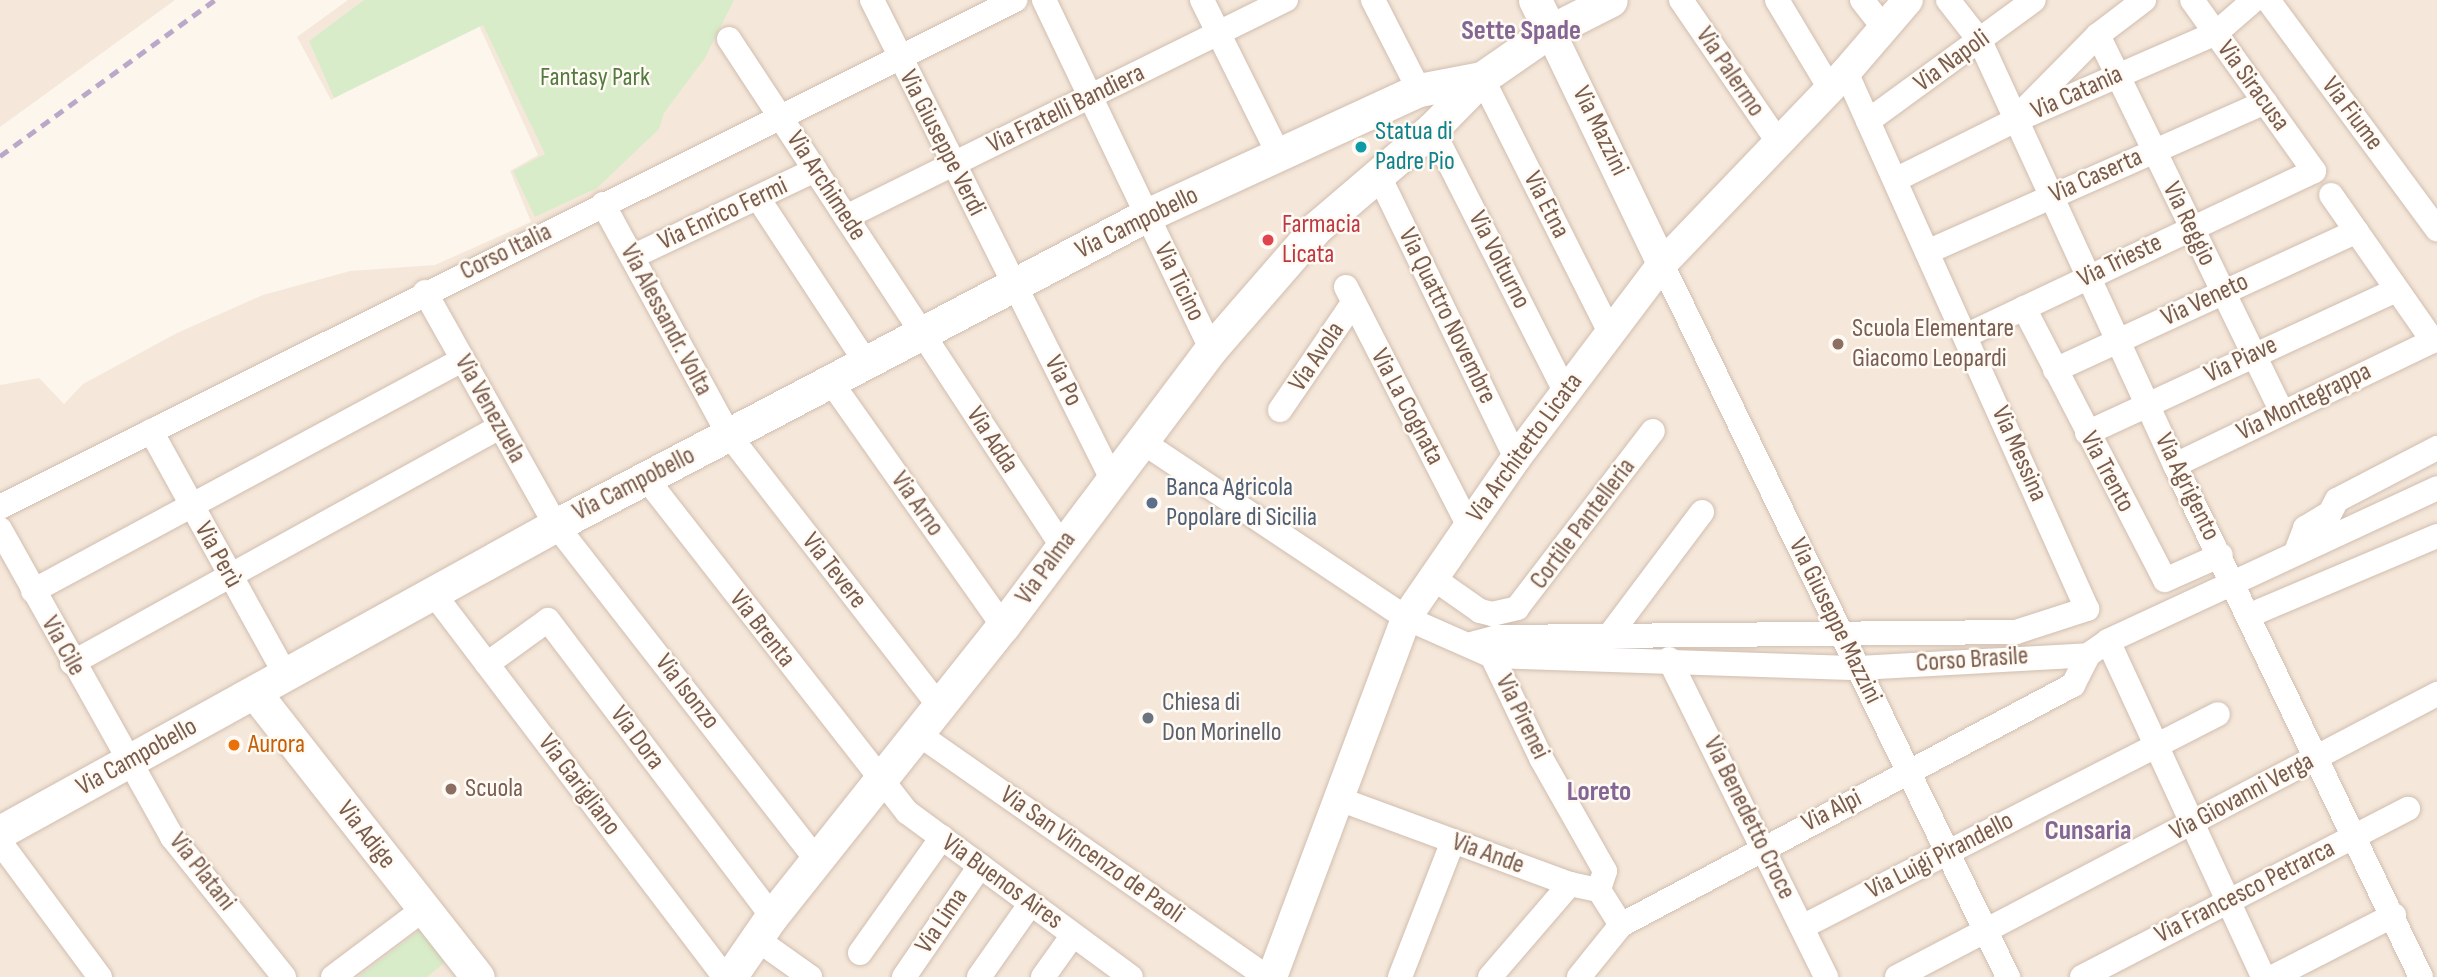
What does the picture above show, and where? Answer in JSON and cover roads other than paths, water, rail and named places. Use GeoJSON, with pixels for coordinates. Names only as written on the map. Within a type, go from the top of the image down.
{"type":"FeatureCollection","features":[{"type":"Feature","properties":{"kind":"main road","name":"Via Mazzini"},"geometry":{"type":"LineString","coordinates":[[1535,0],[1550,31]]}},
{"type":"Feature","properties":{"kind":"main road"},"geometry":{"type":"LineString","coordinates":[[1482,78],[1550,31],[1611,0]]}},
{"type":"Feature","properties":{"kind":"main road","name":"Via Campobello"},"geometry":{"type":"LineString","coordinates":[[0,832],[287,677],[556,525],[1147,215],[1419,90],[1482,78]]}},
{"type":"Feature","properties":{"kind":"main road","name":"Via Palma"},"geometry":{"type":"LineString","coordinates":[[728,977],[878,780],[1003,626],[1111,477],[1211,349],[1316,228],[1432,130],[1482,78]]}},
{"type":"Feature","properties":{"kind":"main road","name":"Via Adige"},"geometry":{"type":"LineString","coordinates":[[255,693],[424,909],[464,972]]}},
{"type":"Feature","properties":{"kind":"street","name":"Via Giuseppe Verdi"},"geometry":{"type":"LineString","coordinates":[[872,0],[1014,285]]}},
{"type":"Feature","properties":{"kind":"street","name":"Corso Italia"},"geometry":{"type":"LineString","coordinates":[[0,507],[425,292],[1015,0]]}},
{"type":"Feature","properties":{"kind":"street","name":"Via Ticino"},"geometry":{"type":"LineString","coordinates":[[1044,0],[1211,349]]}},
{"type":"Feature","properties":{"kind":"street"},"geometry":{"type":"LineString","coordinates":[[1202,0],[1279,155]]}},
{"type":"Feature","properties":{"kind":"street","name":"Via Fratelli Bandiera"},"geometry":{"type":"LineString","coordinates":[[846,217],[1286,0]]}},
{"type":"Feature","properties":{"kind":"street"},"geometry":{"type":"LineString","coordinates":[[1373,0],[1419,90]]}},
{"type":"Feature","properties":{"kind":"street","name":"Via Palermo"},"geometry":{"type":"LineString","coordinates":[[1681,0],[1779,143]]}},
{"type":"Feature","properties":{"kind":"street","name":"Via Messina"},"geometry":{"type":"LineString","coordinates":[[1777,0],[1868,121],[2087,609],[2016,632],[1842,635]]}},
{"type":"Feature","properties":{"kind":"street"},"geometry":{"type":"LineString","coordinates":[[1862,0],[1884,28]]}},
{"type":"Feature","properties":{"kind":"street","name":"Via Architetto Licata"},"geometry":{"type":"LineString","coordinates":[[1270,977],[1406,618],[1516,458],[1662,264],[1838,80],[1908,0]]}},
{"type":"Feature","properties":{"kind":"street","name":"Via Agrigento"},"geometry":{"type":"LineString","coordinates":[[1948,0],[1980,41],[2014,121],[2175,465],[2236,583],[2421,977]]}},
{"type":"Feature","properties":{"kind":"street","name":"Via Napoli"},"geometry":{"type":"LineString","coordinates":[[1868,121],[2034,0]]}},
{"type":"Feature","properties":{"kind":"street"},"geometry":{"type":"LineString","coordinates":[[2014,121],[2098,35],[2144,0]]}},
{"type":"Feature","properties":{"kind":"street","name":"Via Siracusa"},"geometry":{"type":"LineString","coordinates":[[2192,0],[2314,171]]}},
{"type":"Feature","properties":{"kind":"street","name":"Via Catania"},"geometry":{"type":"LineString","coordinates":[[1895,180],[2014,121],[2216,33],[2254,0]]}},
{"type":"Feature","properties":{"kind":"street","name":"Via Fiume"},"geometry":{"type":"LineString","coordinates":[[2267,0],[2437,229]]}},
{"type":"Feature","properties":{"kind":"street","name":"Via Mazzini"},"geometry":{"type":"LineString","coordinates":[[1550,31],[1662,264]]}},
{"type":"Feature","properties":{"kind":"street","name":"Via Reggio"},"geometry":{"type":"LineString","coordinates":[[2098,35],[2282,412]]}},
{"type":"Feature","properties":{"kind":"street","name":"Via Archimede"},"geometry":{"type":"LineString","coordinates":[[729,39],[922,334]]}},
{"type":"Feature","properties":{"kind":"street","name":"Via Etna"},"geometry":{"type":"LineString","coordinates":[[1482,78],[1610,332]]}},
{"type":"Feature","properties":{"kind":"street","name":"Via Caserta"},"geometry":{"type":"LineString","coordinates":[[1927,252],[2265,102]]}},
{"type":"Feature","properties":{"kind":"street","name":"Via Volturno"},"geometry":{"type":"LineString","coordinates":[[1432,130],[1565,391]]}},
{"type":"Feature","properties":{"kind":"street","name":"Via Enrico Fermi"},"geometry":{"type":"LineString","coordinates":[[632,257],[815,170]]}},
{"type":"Feature","properties":{"kind":"street","name":"Via Trieste"},"geometry":{"type":"LineString","coordinates":[[1965,336],[2314,171]]}},
{"type":"Feature","properties":{"kind":"street","name":"Via Quattro Novembre"},"geometry":{"type":"LineString","coordinates":[[1378,174],[1516,458]]}},
{"type":"Feature","properties":{"kind":"street"},"geometry":{"type":"LineString","coordinates":[[2331,195],[2397,290]]}},
{"type":"Feature","properties":{"kind":"street"},"geometry":{"type":"LineString","coordinates":[[758,198],[867,364]]}},
{"type":"Feature","properties":{"kind":"street","name":"Via Alessandr. Volta"},"geometry":{"type":"LineString","coordinates":[[603,204],[729,435]]}},
{"type":"Feature","properties":{"kind":"street","name":"Via Veneto"},"geometry":{"type":"LineString","coordinates":[[2055,370],[2357,231]]}},
{"type":"Feature","properties":{"kind":"street","name":"Via Giuseppe Mazzini"},"geometry":{"type":"LineString","coordinates":[[1662,264],[2008,977]]}},
{"type":"Feature","properties":{"kind":"street","name":"Via Po"},"geometry":{"type":"LineString","coordinates":[[1014,285],[1111,477]]}},
{"type":"Feature","properties":{"kind":"street","name":"Via Montegrappa"},"geometry":{"type":"LineString","coordinates":[[2175,465],[2433,341],[2397,290]]}},
{"type":"Feature","properties":{"kind":"street","name":"Via Piave"},"geometry":{"type":"LineString","coordinates":[[2087,433],[2253,354],[2397,290]]}},
{"type":"Feature","properties":{"kind":"street","name":"Via Venezuela"},"geometry":{"type":"LineString","coordinates":[[425,292],[498,428],[556,525]]}},
{"type":"Feature","properties":{"kind":"street","name":"Via Avola"},"geometry":{"type":"LineString","coordinates":[[1280,410],[1349,295]]}},
{"type":"Feature","properties":{"kind":"street","name":"Via La Cognata"},"geometry":{"type":"LineString","coordinates":[[1349,295],[1469,526]]}},
{"type":"Feature","properties":{"kind":"street","name":"Via Trento"},"geometry":{"type":"LineString","coordinates":[[2024,308],[2165,580],[2221,555]]}},
{"type":"Feature","properties":{"kind":"street","name":"Via Adda"},"geometry":{"type":"LineString","coordinates":[[922,334],[1062,546]]}},
{"type":"Feature","properties":{"kind":"street"},"geometry":{"type":"LineString","coordinates":[[33,591],[462,360]]}},
{"type":"Feature","properties":{"kind":"street","name":"Via Arno"},"geometry":{"type":"LineString","coordinates":[[831,382],[1003,626]]}},
{"type":"Feature","properties":{"kind":"street"},"geometry":{"type":"LineString","coordinates":[[72,663],[498,428]]}},
{"type":"Feature","properties":{"kind":"street","name":"Via Perù"},"geometry":{"type":"LineString","coordinates":[[151,431],[287,677]]}},
{"type":"Feature","properties":{"kind":"street","name":"Cortile Pantelleria"},"geometry":{"type":"LineString","coordinates":[[1433,578],[1480,611],[1508,613],[1525,601],[1653,431]]}},
{"type":"Feature","properties":{"kind":"street","name":"Via Tevere"},"geometry":{"type":"LineString","coordinates":[[729,435],[939,706]]}},
{"type":"Feature","properties":{"kind":"street","name":"Corso Brasile"},"geometry":{"type":"LineString","coordinates":[[1141,441],[1406,618],[1481,650],[1859,668],[2098,648],[2296,552],[2437,488]]}},
{"type":"Feature","properties":{"kind":"street"},"geometry":{"type":"LineString","coordinates":[[2296,552],[2305,528],[2330,513],[2337,500],[2437,448]]}},
{"type":"Feature","properties":{"kind":"street","name":"Via Brenta"},"geometry":{"type":"LineString","coordinates":[[646,478],[878,780]]}},
{"type":"Feature","properties":{"kind":"street"},"geometry":{"type":"LineString","coordinates":[[1609,636],[1702,512]]}},
{"type":"Feature","properties":{"kind":"street","name":"Via Isonzo"},"geometry":{"type":"LineString","coordinates":[[556,525],[817,860]]}},
{"type":"Feature","properties":{"kind":"street","name":"Via Cile"},"geometry":{"type":"LineString","coordinates":[[0,529],[72,663],[131,760]]}},
{"type":"Feature","properties":{"kind":"street"},"geometry":{"type":"LineString","coordinates":[[2250,615],[2437,536]]}},
{"type":"Feature","properties":{"kind":"street","name":"Via Garigliano"},"geometry":{"type":"LineString","coordinates":[[434,594],[728,977]]}},
{"type":"Feature","properties":{"kind":"street","name":"Via Dora"},"geometry":{"type":"LineString","coordinates":[[487,664],[548,620],[765,928]]}},
{"type":"Feature","properties":{"kind":"street"},"geometry":{"type":"LineString","coordinates":[[1481,650],[1497,637],[1842,635]]}},
{"type":"Feature","properties":{"kind":"street"},"geometry":{"type":"LineString","coordinates":[[2098,648],[2153,747],[2263,977]]}},
{"type":"Feature","properties":{"kind":"street","name":"Via Alpi"},"geometry":{"type":"LineString","coordinates":[[1579,977],[1621,925],[1763,847],[2073,685],[2098,648]]}},
{"type":"Feature","properties":{"kind":"street","name":"Via Pirenei"},"geometry":{"type":"LineString","coordinates":[[1481,650],[1605,871],[1599,890]]}},
{"type":"Feature","properties":{"kind":"street","name":"Via Benedetto Croce"},"geometry":{"type":"LineString","coordinates":[[1670,659],[1826,977]]}},
{"type":"Feature","properties":{"kind":"street","name":"Via Giovanni Verga"},"geometry":{"type":"LineString","coordinates":[[1897,977],[2437,694]]}},
{"type":"Feature","properties":{"kind":"street","name":"Via Luigi Pirandello"},"geometry":{"type":"LineString","coordinates":[[1802,928],[2218,714]]}},
{"type":"Feature","properties":{"kind":"street","name":"Via San Vincenzo de Paoli"},"geometry":{"type":"LineString","coordinates":[[917,733],[1270,977]]}},
{"type":"Feature","properties":{"kind":"street","name":"Via Platani"},"geometry":{"type":"LineString","coordinates":[[131,760],[172,837],[284,977]]}},
{"type":"Feature","properties":{"kind":"street","name":"Via Buenos Aires"},"geometry":{"type":"LineString","coordinates":[[878,780],[906,812],[1031,903],[1123,975]]}},
{"type":"Feature","properties":{"kind":"street","name":"Via Ande"},"geometry":{"type":"LineString","coordinates":[[1339,799],[1570,884],[1599,890]]}},
{"type":"Feature","properties":{"kind":"street","name":"Via Francesco Petrarca"},"geometry":{"type":"LineString","coordinates":[[2082,977],[2408,809]]}},
{"type":"Feature","properties":{"kind":"street"},"geometry":{"type":"LineString","coordinates":[[860,953],[942,837]]}},
{"type":"Feature","properties":{"kind":"street"},"geometry":{"type":"LineString","coordinates":[[1400,977],[1452,841]]}},
{"type":"Feature","properties":{"kind":"street"},"geometry":{"type":"LineString","coordinates":[[0,842],[100,977]]}},
{"type":"Feature","properties":{"kind":"street","name":"Via Lima"},"geometry":{"type":"LineString","coordinates":[[904,977],[980,866]]}},
{"type":"Feature","properties":{"kind":"street"},"geometry":{"type":"LineString","coordinates":[[1490,977],[1570,884]]}},
{"type":"Feature","properties":{"kind":"street"},"geometry":{"type":"LineString","coordinates":[[1599,890],[1621,925]]}},
{"type":"Feature","properties":{"kind":"street"},"geometry":{"type":"LineString","coordinates":[[979,977],[1031,903]]}},
{"type":"Feature","properties":{"kind":"street"},"geometry":{"type":"LineString","coordinates":[[333,977],[424,909]]}},
{"type":"Feature","properties":{"kind":"street"},"geometry":{"type":"LineString","coordinates":[[2273,977],[2394,915]]}},
{"type":"Feature","properties":{"kind":"street"},"geometry":{"type":"LineString","coordinates":[[765,928],[810,977]]}},
{"type":"Feature","properties":{"kind":"street"},"geometry":{"type":"LineString","coordinates":[[1043,977],[1073,935]]}},
{"type":"Feature","properties":{"kind":"railway"},"geometry":{"type":"LineString","coordinates":[[0,156],[215,0]]}},
{"type":"Feature","properties":{"kind":"place","name":"Statua di Padre Pio"},"geometry":{"type":"Point","coordinates":[1361,147]}},
{"type":"Feature","properties":{"kind":"place","name":"Farmacia Licata"},"geometry":{"type":"Point","coordinates":[1268,240]}},
{"type":"Feature","properties":{"kind":"place","name":"Scuola Elementare Giacomo Leopardi"},"geometry":{"type":"Point","coordinates":[1838,344]}},
{"type":"Feature","properties":{"kind":"place","name":"Banca Agricola Popolare di Sicilia"},"geometry":{"type":"Point","coordinates":[1152,503]}},
{"type":"Feature","properties":{"kind":"place","name":"Chiesa di Don Morinello"},"geometry":{"type":"Point","coordinates":[1148,718]}},
{"type":"Feature","properties":{"kind":"place","name":"Aurora"},"geometry":{"type":"Point","coordinates":[234,745]}},
{"type":"Feature","properties":{"kind":"place","name":"Scuola"},"geometry":{"type":"Point","coordinates":[451,789]}},
{"type":"Feature","properties":{"kind":"district","name":"Sette Spade"},"geometry":{"type":"Point","coordinates":[1521,31]}},
{"type":"Feature","properties":{"kind":"district","name":"Loreto"},"geometry":{"type":"Point","coordinates":[1599,792]}},
{"type":"Feature","properties":{"kind":"district","name":"Cunsaria"},"geometry":{"type":"Point","coordinates":[2088,831]}},
{"type":"Feature","properties":{"kind":"park label","name":"Fantasy Park"},"geometry":{"type":"Point","coordinates":[595,78]}}]}
